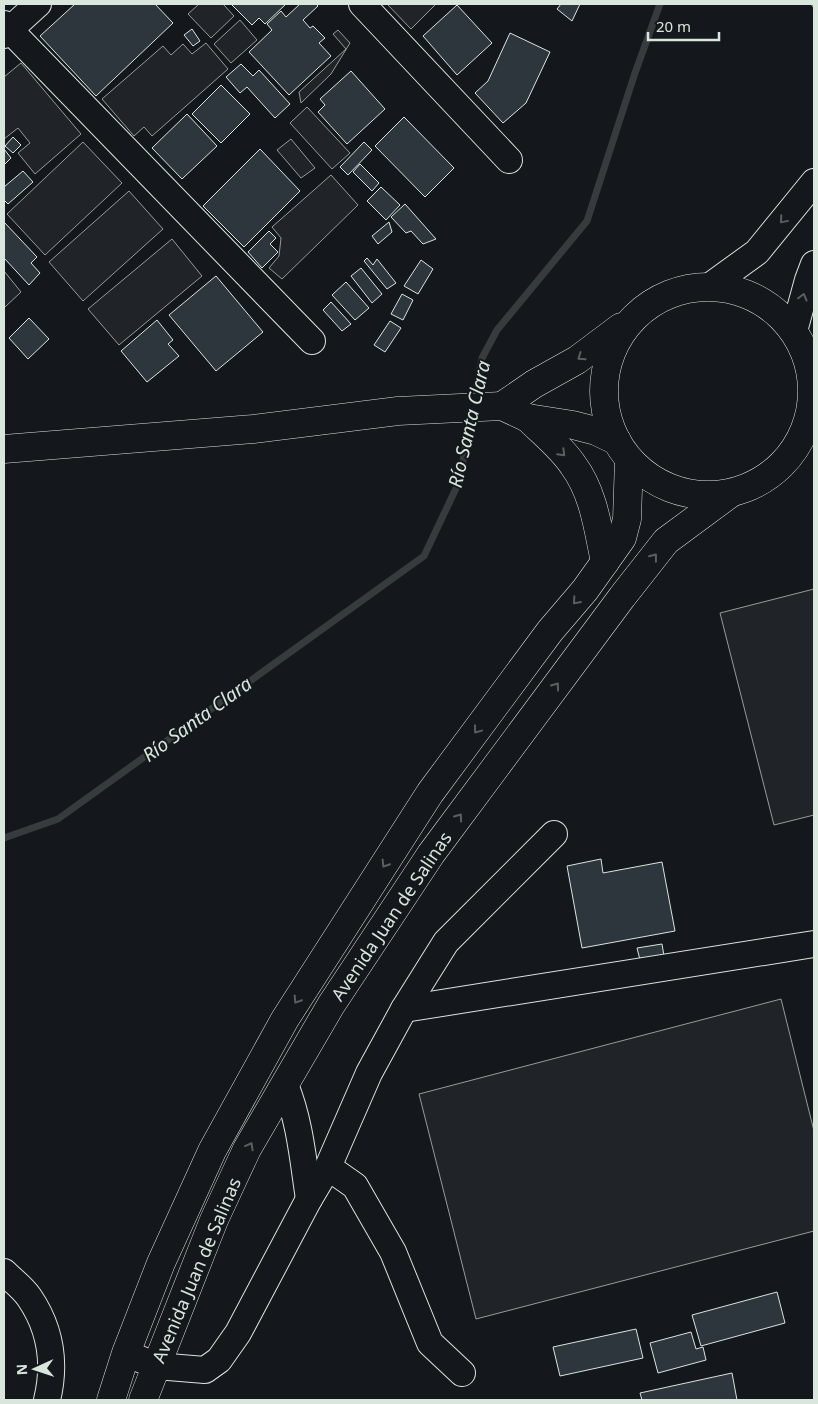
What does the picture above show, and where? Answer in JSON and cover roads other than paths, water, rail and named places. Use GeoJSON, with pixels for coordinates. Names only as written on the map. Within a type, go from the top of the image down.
{"type":"FeatureCollection","features":[{"type":"Feature","properties":{"kind":"main road"},"geometry":{"type":"LineString","coordinates":[[4,449],[253,429],[398,411],[495,406],[528,418],[573,425],[596,431],[623,450],[653,480],[679,492],[694,494],[731,493],[765,478],[803,448],[805,429],[812,402],[811,376],[803,339],[773,308],[763,301],[736,289],[710,286],[669,293],[577,360],[495,406]]}},
{"type":"Feature","properties":{"kind":"main road"},"geometry":{"type":"LineString","coordinates":[[623,450],[606,415],[604,378],[610,352],[634,317]]}},
{"type":"Feature","properties":{"kind":"main road"},"geometry":{"type":"LineString","coordinates":[[528,418],[572,463],[583,481],[592,503],[605,562]]}},
{"type":"Feature","properties":{"kind":"main road","name":"Avenida Juan de Salinas"},"geometry":{"type":"LineString","coordinates":[[111,1400],[126,1353],[161,1263],[212,1151],[285,1020],[430,793],[550,632],[585,590],[622,538],[627,519],[623,450]]}},
{"type":"Feature","properties":{"kind":"main road","name":"Avenida Juan de Salinas"},"geometry":{"type":"LineString","coordinates":[[143,1400],[214,1220],[247,1149],[331,1006],[432,854],[622,597],[666,541],[731,493]]}},
{"type":"Feature","properties":{"kind":"street"},"geometry":{"type":"LineString","coordinates":[[38,4],[6,30],[312,341]]}},
{"type":"Feature","properties":{"kind":"street"},"geometry":{"type":"LineString","coordinates":[[362,4],[510,160]]}},
{"type":"Feature","properties":{"kind":"street"},"geometry":{"type":"LineString","coordinates":[[710,286],[757,252],[814,182]]}},
{"type":"Feature","properties":{"kind":"street"},"geometry":{"type":"LineString","coordinates":[[803,339],[808,280],[814,264]]}},
{"type":"Feature","properties":{"kind":"street"},"geometry":{"type":"LineString","coordinates":[[126,1353],[156,1366],[205,1370],[218,1360],[238,1333],[328,1167],[368,1073],[404,1009],[446,942],[554,834]]}},
{"type":"Feature","properties":{"kind":"street"},"geometry":{"type":"LineString","coordinates":[[404,1009],[814,944]]}},
{"type":"Feature","properties":{"kind":"street"},"geometry":{"type":"LineString","coordinates":[[285,1085],[294,1106],[297,1120],[309,1199]]}},
{"type":"Feature","properties":{"kind":"street"},"geometry":{"type":"LineString","coordinates":[[328,1167],[355,1186],[393,1252],[430,1343],[462,1373]]}},
{"type":"Feature","properties":{"kind":"street"},"geometry":{"type":"LineString","coordinates":[[4,1272],[28,1296],[44,1324],[51,1350],[51,1382],[47,1400]]}},
{"type":"Feature","properties":{"kind":"waterway","name":"Río Santa Clara"},"geometry":{"type":"LineString","coordinates":[[474,402],[482,358],[497,330],[587,221],[635,73],[660,4]]}},
{"type":"Feature","properties":{"kind":"waterway","name":"Río Santa Clara"},"geometry":{"type":"LineString","coordinates":[[4,838],[58,819],[424,556],[459,482],[472,412]]}}]}
